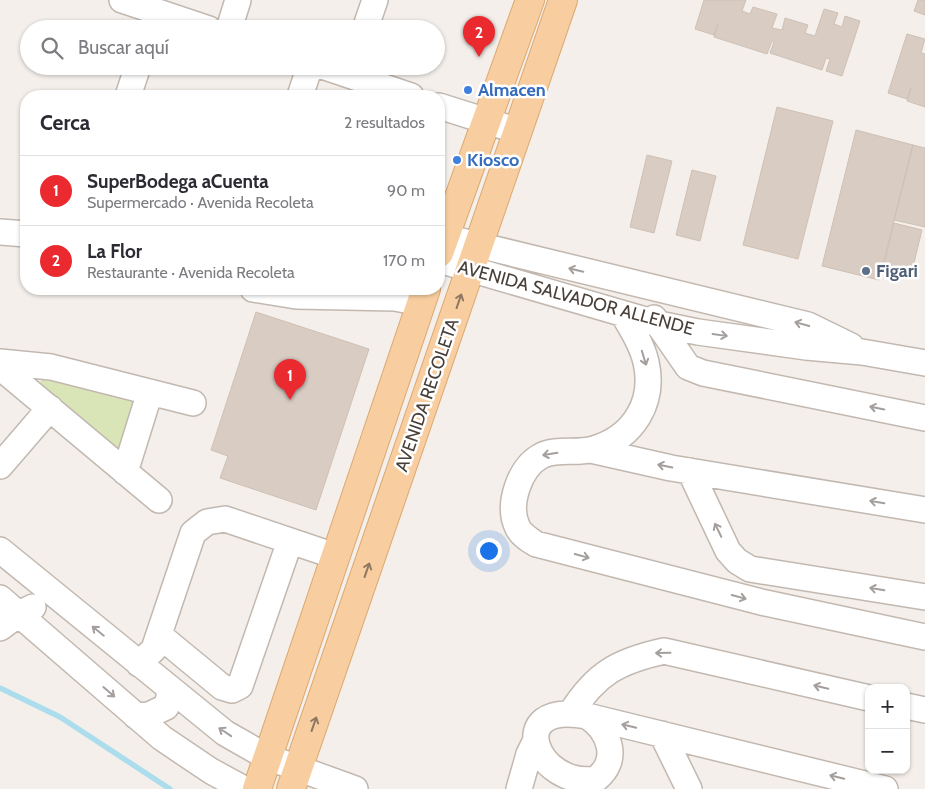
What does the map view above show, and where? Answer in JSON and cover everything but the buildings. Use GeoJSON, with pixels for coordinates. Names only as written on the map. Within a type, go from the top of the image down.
{"type":"FeatureCollection","features":[{"type":"Feature","properties":{"kind":"main road"},"geometry":{"type":"LineString","coordinates":[[445,239],[530,0]]}},
{"type":"Feature","properties":{"kind":"main road","name":"AVENIDA RECOLETA"},"geometry":{"type":"LineString","coordinates":[[295,780],[563,0]]}},
{"type":"Feature","properties":{"kind":"main road","name":"AVENIDA RECOLETA"},"geometry":{"type":"LineString","coordinates":[[257,789],[423,296]]}},
{"type":"Feature","properties":{"kind":"street"},"geometry":{"type":"LineString","coordinates":[[122,0],[154,20]]}},
{"type":"Feature","properties":{"kind":"street"},"geometry":{"type":"LineString","coordinates":[[231,20],[238,0]]}},
{"type":"Feature","properties":{"kind":"street"},"geometry":{"type":"LineString","coordinates":[[368,20],[375,0]]}},
{"type":"Feature","properties":{"kind":"street"},"geometry":{"type":"LineString","coordinates":[[130,90],[135,75]]}},
{"type":"Feature","properties":{"kind":"street"},"geometry":{"type":"LineString","coordinates":[[302,90],[307,75]]}},
{"type":"Feature","properties":{"kind":"street"},"geometry":{"type":"LineString","coordinates":[[361,75],[397,90]]}},
{"type":"Feature","properties":{"kind":"street"},"geometry":{"type":"LineString","coordinates":[[445,108],[518,131]]}},
{"type":"Feature","properties":{"kind":"street"},"geometry":{"type":"LineString","coordinates":[[0,232],[20,234]]}},
{"type":"Feature","properties":{"kind":"street","name":"AVENIDA SALVADOR ALLENDE"},"geometry":{"type":"LineString","coordinates":[[445,251],[474,258],[613,279],[808,325],[862,352]]}},
{"type":"Feature","properties":{"kind":"street","name":"AVENIDA SALVADOR ALLENDE"},"geometry":{"type":"LineString","coordinates":[[474,258],[623,314],[659,324],[806,347],[862,352],[925,363]]}},
{"type":"Feature","properties":{"kind":"street"},"geometry":{"type":"LineString","coordinates":[[613,279],[644,303],[688,366],[704,373],[925,418]]}},
{"type":"Feature","properties":{"kind":"street"},"geometry":{"type":"LineString","coordinates":[[290,295],[395,298],[423,296]]}},
{"type":"Feature","properties":{"kind":"street"},"geometry":{"type":"LineString","coordinates":[[623,314],[638,339],[646,360],[650,386],[640,415],[628,430],[610,443],[591,450],[542,456],[528,467],[521,478],[513,513],[517,527],[524,536],[536,544],[760,602],[925,637]]}},
{"type":"Feature","properties":{"kind":"street"},"geometry":{"type":"LineString","coordinates":[[0,362],[51,367],[193,403]]}},
{"type":"Feature","properties":{"kind":"street"},"geometry":{"type":"LineString","coordinates":[[0,367],[159,500]]}},
{"type":"Feature","properties":{"kind":"street"},"geometry":{"type":"LineString","coordinates":[[126,472],[150,392]]}},
{"type":"Feature","properties":{"kind":"street"},"geometry":{"type":"LineString","coordinates":[[0,466],[50,408]]}},
{"type":"Feature","properties":{"kind":"street"},"geometry":{"type":"LineString","coordinates":[[591,450],[690,471],[925,510]]}},
{"type":"Feature","properties":{"kind":"street"},"geometry":{"type":"LineString","coordinates":[[690,471],[728,551],[737,562],[750,569],[925,597]]}},
{"type":"Feature","properties":{"kind":"street"},"geometry":{"type":"LineString","coordinates":[[139,664],[154,649],[193,533],[207,522],[225,519],[335,556]]}},
{"type":"Feature","properties":{"kind":"street"},"geometry":{"type":"LineString","coordinates":[[159,635],[222,687],[232,690],[240,686],[290,541]]}},
{"type":"Feature","properties":{"kind":"street"},"geometry":{"type":"LineString","coordinates":[[0,550],[225,733],[267,757],[295,780],[355,789]]}},
{"type":"Feature","properties":{"kind":"street"},"geometry":{"type":"LineString","coordinates":[[0,598],[9,621],[136,716],[162,738],[186,755],[244,789]]}},
{"type":"Feature","properties":{"kind":"street"},"geometry":{"type":"LineString","coordinates":[[9,621],[44,602],[54,601],[65,604]]}},
{"type":"Feature","properties":{"kind":"street"},"geometry":{"type":"LineString","coordinates":[[579,714],[581,697],[607,671],[636,658],[664,651],[865,697]]}},
{"type":"Feature","properties":{"kind":"street"},"geometry":{"type":"LineString","coordinates":[[136,716],[149,715],[166,707],[169,698],[169,688]]}},
{"type":"Feature","properties":{"kind":"street"},"geometry":{"type":"LineString","coordinates":[[910,707],[925,710]]}},
{"type":"Feature","properties":{"kind":"street"},"geometry":{"type":"LineString","coordinates":[[577,788],[589,784],[599,776],[606,766],[610,755],[605,731],[597,722],[579,714]]}},
{"type":"Feature","properties":{"kind":"street"},"geometry":{"type":"LineString","coordinates":[[519,789],[529,754],[542,727],[555,717],[579,714],[885,789]]}},
{"type":"Feature","properties":{"kind":"street"},"geometry":{"type":"LineString","coordinates":[[662,734],[688,789]]}},
{"type":"Feature","properties":{"kind":"street"},"geometry":{"type":"LineString","coordinates":[[536,742],[535,754],[538,766],[545,776],[554,783],[566,787],[605,786],[614,789]]}},
{"type":"Feature","properties":{"kind":"green space"},"geometry":{"type":"Polygon","coordinates":[[[44,372],[138,397],[122,457],[39,386],[44,372]]]}},
{"type":"Feature","properties":{"kind":"waterway"},"geometry":{"type":"LineString","coordinates":[[0,688],[60,717],[170,789]]}},
{"type":"Feature","properties":{"kind":"place","name":"La Flor"},"geometry":{"type":"Point","coordinates":[479,57]}},
{"type":"Feature","properties":{"kind":"place","name":"Almacen"},"geometry":{"type":"Point","coordinates":[468,90]}},
{"type":"Feature","properties":{"kind":"place","name":"Kiosco"},"geometry":{"type":"Point","coordinates":[457,160]}},
{"type":"Feature","properties":{"kind":"place","name":"Figari"},"geometry":{"type":"Point","coordinates":[866,271]}},
{"type":"Feature","properties":{"kind":"place","name":"SuperBodega aCuenta"},"geometry":{"type":"Point","coordinates":[290,400]}}]}
